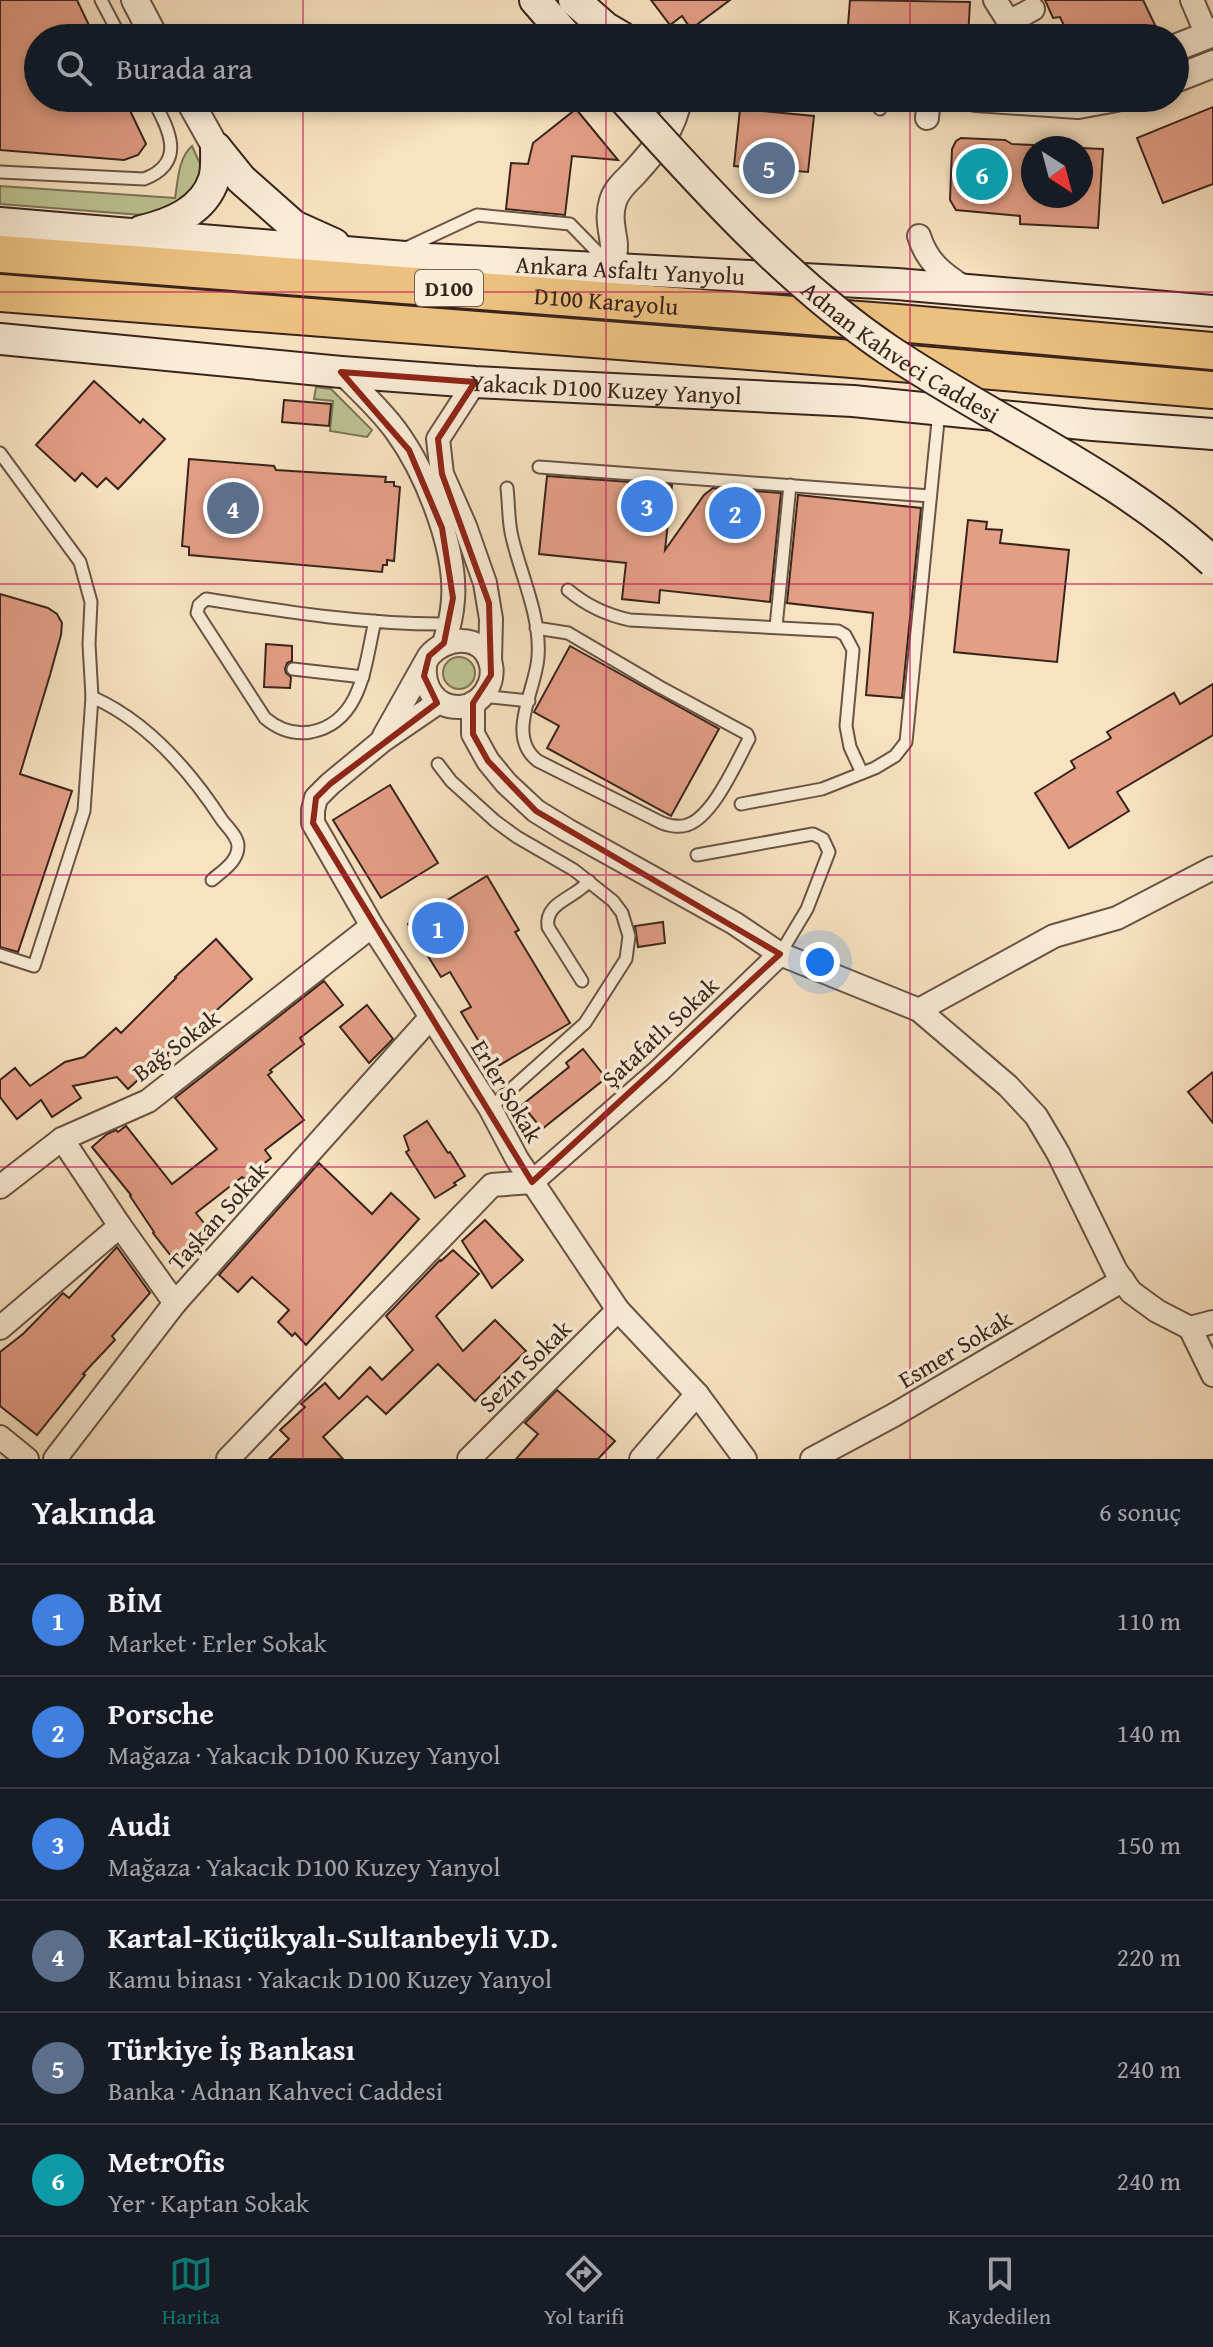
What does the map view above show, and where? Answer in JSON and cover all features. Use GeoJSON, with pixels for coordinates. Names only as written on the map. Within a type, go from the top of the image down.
{"type":"FeatureCollection","features":[{"type":"Feature","properties":{"kind":"highway","name":"D100 Karayolu"},"geometry":{"type":"LineString","coordinates":[[0,254],[898,323],[1213,351]]}},
{"type":"Feature","properties":{"kind":"highway","name":"D100 Karayolu"},"geometry":{"type":"LineString","coordinates":[[0,293],[1213,390]]}},
{"type":"Feature","properties":{"kind":"main road"},"geometry":{"type":"LineString","coordinates":[[574,0],[601,24]]}},
{"type":"Feature","properties":{"kind":"main road"},"geometry":{"type":"LineString","coordinates":[[538,4],[556,24]]}},
{"type":"Feature","properties":{"kind":"main road","name":"Adnan Kahveci Caddesi"},"geometry":{"type":"LineString","coordinates":[[636,112],[783,267],[841,315],[940,383],[1115,485],[1213,562]]}},
{"type":"Feature","properties":{"kind":"main road"},"geometry":{"type":"LineString","coordinates":[[125,234],[165,226],[194,209],[206,197],[215,177],[216,148]]}},
{"type":"Feature","properties":{"kind":"main road"},"geometry":{"type":"LineString","coordinates":[[216,148],[241,179],[294,226],[354,253]]}},
{"type":"Feature","properties":{"kind":"main road","name":"Ankara Asfaltı Yanyolu"},"geometry":{"type":"LineString","coordinates":[[0,223],[389,256],[966,289],[1213,311]]}},
{"type":"Feature","properties":{"kind":"main road","name":"Yakacık D100 Kuzey Yanyol"},"geometry":{"type":"LineString","coordinates":[[0,339],[341,372],[475,382],[853,401],[1213,434]]}},
{"type":"Feature","properties":{"kind":"street"},"geometry":{"type":"LineString","coordinates":[[135,0],[148,24]]}},
{"type":"Feature","properties":{"kind":"street"},"geometry":{"type":"LineString","coordinates":[[995,0],[1010,24]]}},
{"type":"Feature","properties":{"kind":"street"},"geometry":{"type":"LineString","coordinates":[[1189,42],[1211,32],[1192,0]]}},
{"type":"Feature","properties":{"kind":"street"},"geometry":{"type":"LineString","coordinates":[[1019,24],[1033,9]]}},
{"type":"Feature","properties":{"kind":"street"},"geometry":{"type":"LineString","coordinates":[[1189,73],[1213,64]]}},
{"type":"Feature","properties":{"kind":"street"},"geometry":{"type":"LineString","coordinates":[[196,112],[216,148]]}},
{"type":"Feature","properties":{"kind":"street"},"geometry":{"type":"LineString","coordinates":[[612,269],[614,243],[610,215],[613,201],[618,190],[662,140],[675,112]]}},
{"type":"Feature","properties":{"kind":"street"},"geometry":{"type":"LineString","coordinates":[[919,236],[933,264],[966,289]]}},
{"type":"Feature","properties":{"kind":"street"},"geometry":{"type":"LineString","coordinates":[[341,372],[372,401],[395,429],[421,472],[439,520],[452,574],[453,598],[447,633],[382,741]]}},
{"type":"Feature","properties":{"kind":"street"},"geometry":{"type":"LineString","coordinates":[[425,665],[426,686],[439,702],[450,706],[462,707],[478,700],[489,686],[491,619],[485,583],[442,474],[438,439],[475,382]]}},
{"type":"Feature","properties":{"kind":"street"},"geometry":{"type":"LineString","coordinates":[[447,633],[455,640],[476,645],[490,661]]}},
{"type":"Feature","properties":{"kind":"street"},"geometry":{"type":"LineString","coordinates":[[478,700],[473,734],[488,761],[536,811],[734,923],[780,954],[919,1010],[1008,1086],[1036,1116],[1058,1153],[1116,1271],[1131,1292],[1190,1328],[1213,1375]]}},
{"type":"Feature","properties":{"kind":"street","name":"Erler Sokak"},"geometry":{"type":"LineString","coordinates":[[439,702],[382,741],[330,784],[316,798],[313,823],[372,926],[490,1108],[532,1182],[618,1310],[697,1394],[745,1459]]}},
{"type":"Feature","properties":{"kind":"street"},"geometry":{"type":"LineString","coordinates":[[919,1010],[1054,936],[1117,918],[1213,868]]}},
{"type":"Feature","properties":{"kind":"street","name":"Bağ Sokak"},"geometry":{"type":"LineString","coordinates":[[0,1187],[62,1139],[148,1101],[372,926]]}},
{"type":"Feature","properties":{"kind":"street","name":"Şatafatlı Sokak"},"geometry":{"type":"LineString","coordinates":[[532,1182],[659,1071],[780,954]]}},
{"type":"Feature","properties":{"kind":"street","name":"Taşkan Sokak"},"geometry":{"type":"LineString","coordinates":[[55,1459],[175,1303],[431,1017]]}},
{"type":"Feature","properties":{"kind":"street"},"geometry":{"type":"LineString","coordinates":[[62,1139],[175,1303]]}},
{"type":"Feature","properties":{"kind":"street"},"geometry":{"type":"LineString","coordinates":[[228,1459],[492,1185],[532,1182]]}},
{"type":"Feature","properties":{"kind":"street"},"geometry":{"type":"LineString","coordinates":[[0,1328],[120,1226]]}},
{"type":"Feature","properties":{"kind":"street","name":"Esmer Sokak"},"geometry":{"type":"LineString","coordinates":[[812,1459],[894,1415],[1123,1280]]}},
{"type":"Feature","properties":{"kind":"street","name":"Sezin Sokak"},"geometry":{"type":"LineString","coordinates":[[469,1459],[618,1310]]}},
{"type":"Feature","properties":{"kind":"street"},"geometry":{"type":"LineString","coordinates":[[1190,1328],[1213,1322]]}},
{"type":"Feature","properties":{"kind":"street"},"geometry":{"type":"LineString","coordinates":[[641,1459],[697,1394]]}},
{"type":"Feature","properties":{"kind":"street"},"geometry":{"type":"LineString","coordinates":[[0,1437],[27,1459]]}},
{"type":"Feature","properties":{"kind":"lane"},"geometry":{"type":"LineString","coordinates":[[101,0],[114,24]]}},
{"type":"Feature","properties":{"kind":"lane"},"geometry":{"type":"LineString","coordinates":[[0,172],[144,179],[157,174],[167,161],[173,144],[160,112]]}},
{"type":"Feature","properties":{"kind":"lane"},"geometry":{"type":"LineString","coordinates":[[389,256],[477,215],[570,224],[612,269]]}},
{"type":"Feature","properties":{"kind":"lane"},"geometry":{"type":"LineString","coordinates":[[741,804],[822,789],[895,756],[906,742],[939,410]]}},
{"type":"Feature","properties":{"kind":"lane"},"geometry":{"type":"LineString","coordinates":[[0,453],[80,562],[91,602],[89,644],[92,697],[84,811],[34,966],[0,955]]}},
{"type":"Feature","properties":{"kind":"lane"},"geometry":{"type":"LineString","coordinates":[[539,467],[930,496]]}},
{"type":"Feature","properties":{"kind":"lane"},"geometry":{"type":"LineString","coordinates":[[776,627],[790,485]]}},
{"type":"Feature","properties":{"kind":"lane"},"geometry":{"type":"LineString","coordinates":[[507,488],[511,534],[536,628],[536,676],[523,720],[523,739],[532,757],[670,825],[688,825],[696,821],[711,805],[749,739],[747,734],[568,633],[536,628]]}},
{"type":"Feature","properties":{"kind":"lane"},"geometry":{"type":"LineString","coordinates":[[568,590],[603,613],[630,620],[838,631],[850,642],[853,658],[846,726],[850,747],[862,773]]}},
{"type":"Feature","properties":{"kind":"lane"},"geometry":{"type":"LineString","coordinates":[[375,621],[363,677],[350,709],[333,723],[303,733],[279,728],[265,718],[198,617],[197,609],[206,599],[289,612],[415,624],[447,633]]}},
{"type":"Feature","properties":{"kind":"lane"},"geometry":{"type":"LineString","coordinates":[[293,669],[363,677]]}},
{"type":"Feature","properties":{"kind":"lane"},"geometry":{"type":"LineString","coordinates":[[92,697],[116,707],[158,743],[207,796],[237,840],[235,858],[212,880]]}},
{"type":"Feature","properties":{"kind":"lane"},"geometry":{"type":"LineString","coordinates":[[478,700],[529,701]]}},
{"type":"Feature","properties":{"kind":"lane"},"geometry":{"type":"LineString","coordinates":[[438,764],[451,781],[495,821],[574,870],[613,901],[622,913],[629,936],[626,959],[585,1023],[490,1108]]}},
{"type":"Feature","properties":{"kind":"lane"},"geometry":{"type":"LineString","coordinates":[[697,855],[813,834],[823,839],[829,852],[807,909],[780,954]]}},
{"type":"Feature","properties":{"kind":"lane"},"geometry":{"type":"LineString","coordinates":[[582,981],[547,922],[553,907],[580,891],[589,881]]}},
{"type":"Feature","properties":{"kind":"highlighted area"},"geometry":{"type":"Polygon","coordinates":[[[341,372],[475,382],[438,439],[442,474],[489,603],[491,675],[473,703],[473,734],[488,761],[536,811],[780,954],[532,1182],[313,823],[316,798],[330,784],[437,703],[424,676],[429,656],[444,643],[453,598],[442,528],[409,450],[341,372]]]}},
{"type":"Feature","properties":{"kind":"green space"},"geometry":{"type":"Polygon","coordinates":[[[192,146],[202,168],[200,189],[155,216],[0,204],[0,186],[175,198],[181,163],[192,146]]]}},
{"type":"Feature","properties":{"kind":"green space"},"geometry":{"type":"Polygon","coordinates":[[[316,387],[331,389],[372,430],[367,437],[330,431],[333,401],[314,399],[316,387]]]}},
{"type":"Feature","properties":{"kind":"green space"},"geometry":{"type":"Polygon","coordinates":[[[459,657],[471,661],[475,673],[471,685],[459,689],[447,685],[443,673],[447,661],[459,657]]]}},
{"type":"Feature","properties":{"kind":"building"},"geometry":{"type":"Polygon","coordinates":[[[0,0],[77,0],[88,24],[24,24],[24,112],[131,112],[146,144],[138,155],[124,160],[0,150],[0,0]]]}},
{"type":"Feature","properties":{"kind":"building"},"geometry":{"type":"Polygon","coordinates":[[[651,0],[730,0],[698,24],[688,24],[682,16],[669,24],[651,0]]]}},
{"type":"Feature","properties":{"kind":"building"},"geometry":{"type":"Polygon","coordinates":[[[850,0],[970,2],[969,24],[848,24],[850,0]]]}},
{"type":"Feature","properties":{"kind":"building"},"geometry":{"type":"Polygon","coordinates":[[[1045,0],[1143,0],[1155,24],[1063,24],[1060,17],[1053,18],[1045,0]]]}},
{"type":"Feature","properties":{"kind":"building"},"geometry":{"type":"Polygon","coordinates":[[[1213,107],[1213,184],[1163,203],[1137,138],[1213,107]]]}},
{"type":"Feature","properties":{"kind":"building"},"geometry":{"type":"Polygon","coordinates":[[[572,112],[578,112],[618,160],[572,156],[565,215],[506,209],[511,163],[528,164],[533,143],[572,112]]]}},
{"type":"Feature","properties":{"kind":"building"},"geometry":{"type":"Polygon","coordinates":[[[740,112],[814,116],[808,172],[734,166],[740,112]]]}},
{"type":"Feature","properties":{"kind":"building"},"geometry":{"type":"Polygon","coordinates":[[[961,138],[1005,140],[1021,144],[1021,208],[1093,208],[1093,149],[1103,149],[1098,228],[1020,224],[1020,216],[956,210],[950,200],[952,149],[961,138]]]}},
{"type":"Feature","properties":{"kind":"building"},"geometry":{"type":"Polygon","coordinates":[[[94,381],[140,423],[143,419],[165,439],[118,489],[106,478],[97,487],[82,473],[75,481],[36,445],[94,381]]]}},
{"type":"Feature","properties":{"kind":"building"},"geometry":{"type":"Polygon","coordinates":[[[284,400],[331,404],[329,426],[282,422],[284,400]]]}},
{"type":"Feature","properties":{"kind":"building"},"geometry":{"type":"Polygon","coordinates":[[[189,459],[274,466],[276,470],[386,477],[385,482],[394,482],[394,486],[400,487],[394,561],[387,560],[382,572],[189,555],[189,547],[182,546],[189,459]]]}},
{"type":"Feature","properties":{"kind":"building"},"geometry":{"type":"Polygon","coordinates":[[[547,476],[672,485],[665,550],[704,495],[713,488],[781,493],[770,602],[660,590],[659,603],[622,599],[626,563],[539,554],[547,476]]]}},
{"type":"Feature","properties":{"kind":"building"},"geometry":{"type":"Polygon","coordinates":[[[798,495],[921,508],[902,698],[866,695],[873,613],[787,603],[798,495]]]}},
{"type":"Feature","properties":{"kind":"building"},"geometry":{"type":"Polygon","coordinates":[[[968,520],[987,522],[986,529],[1002,530],[1000,543],[1069,550],[1057,662],[954,652],[968,520]]]}},
{"type":"Feature","properties":{"kind":"building"},"geometry":{"type":"Polygon","coordinates":[[[0,594],[48,608],[57,614],[62,623],[20,774],[72,791],[18,952],[0,947],[0,594]]]}},
{"type":"Feature","properties":{"kind":"building"},"geometry":{"type":"Polygon","coordinates":[[[266,644],[292,646],[292,661],[287,663],[285,669],[291,677],[290,688],[264,687],[266,644]]]}},
{"type":"Feature","properties":{"kind":"building"},"geometry":{"type":"Polygon","coordinates":[[[570,646],[719,729],[671,816],[547,748],[559,726],[534,712],[570,646]]]}},
{"type":"Feature","properties":{"kind":"building"},"geometry":{"type":"Polygon","coordinates":[[[1213,684],[1213,735],[1117,792],[1129,811],[1069,848],[1035,793],[1075,768],[1071,761],[1111,738],[1107,732],[1174,693],[1180,704],[1213,684]]]}},
{"type":"Feature","properties":{"kind":"building"},"geometry":{"type":"Polygon","coordinates":[[[390,785],[438,863],[381,898],[333,820],[390,785]]]}},
{"type":"Feature","properties":{"kind":"building"},"geometry":{"type":"Polygon","coordinates":[[[487,876],[519,930],[515,932],[570,1023],[495,1068],[461,1012],[471,1007],[450,972],[441,977],[408,924],[487,876]]]}},
{"type":"Feature","properties":{"kind":"building"},"geometry":{"type":"Polygon","coordinates":[[[663,922],[665,943],[638,947],[635,926],[663,922]]]}},
{"type":"Feature","properties":{"kind":"building"},"geometry":{"type":"Polygon","coordinates":[[[216,939],[252,979],[209,1015],[153,1070],[151,1068],[128,1089],[117,1077],[73,1086],[81,1098],[52,1117],[41,1100],[17,1119],[0,1097],[0,1080],[15,1068],[30,1086],[65,1062],[84,1057],[116,1028],[121,1033],[216,939]]]}},
{"type":"Feature","properties":{"kind":"building"},"geometry":{"type":"Polygon","coordinates":[[[324,981],[343,1005],[300,1038],[304,1044],[270,1070],[272,1072],[268,1075],[304,1120],[265,1150],[271,1158],[196,1213],[211,1232],[175,1261],[153,1233],[131,1195],[92,1147],[107,1134],[118,1132],[126,1126],[172,1184],[217,1149],[175,1098],[324,981]]]}},
{"type":"Feature","properties":{"kind":"building"},"geometry":{"type":"Polygon","coordinates":[[[367,1005],[393,1039],[369,1063],[340,1027],[367,1005]]]}},
{"type":"Feature","properties":{"kind":"building"},"geometry":{"type":"Polygon","coordinates":[[[583,1049],[606,1078],[542,1129],[522,1105],[569,1067],[566,1063],[583,1049]]]}},
{"type":"Feature","properties":{"kind":"building"},"geometry":{"type":"Polygon","coordinates":[[[1213,1072],[1213,1123],[1188,1092],[1213,1072]]]}},
{"type":"Feature","properties":{"kind":"building"},"geometry":{"type":"Polygon","coordinates":[[[427,1121],[465,1176],[435,1198],[406,1152],[409,1150],[404,1136],[427,1121]]]}},
{"type":"Feature","properties":{"kind":"building"},"geometry":{"type":"Polygon","coordinates":[[[319,1163],[372,1214],[391,1193],[419,1219],[306,1345],[278,1322],[289,1310],[252,1277],[238,1292],[219,1275],[319,1163]]]}},
{"type":"Feature","properties":{"kind":"building"},"geometry":{"type":"Polygon","coordinates":[[[485,1220],[523,1260],[492,1288],[462,1241],[485,1220]]]}},
{"type":"Feature","properties":{"kind":"building"},"geometry":{"type":"Polygon","coordinates":[[[117,1247],[150,1293],[112,1336],[115,1340],[83,1374],[37,1435],[0,1406],[0,1352],[23,1334],[63,1293],[69,1298],[117,1247]]]}},
{"type":"Feature","properties":{"kind":"building"},"geometry":{"type":"Polygon","coordinates":[[[453,1250],[479,1274],[436,1316],[463,1351],[495,1320],[526,1351],[475,1401],[438,1364],[386,1414],[367,1396],[323,1437],[343,1459],[269,1459],[289,1439],[280,1430],[305,1407],[301,1404],[325,1383],[339,1399],[370,1367],[382,1380],[413,1350],[386,1316],[453,1250]]]}},
{"type":"Feature","properties":{"kind":"building"},"geometry":{"type":"Polygon","coordinates":[[[557,1390],[615,1441],[598,1459],[516,1459],[538,1434],[525,1423],[557,1390]]]}},
{"type":"Feature","properties":{"kind":"place","name":"Türkiye İş Bankası"},"geometry":{"type":"Point","coordinates":[769,168]}},
{"type":"Feature","properties":{"kind":"place","name":"MetrOfis"},"geometry":{"type":"Point","coordinates":[982,174]}},
{"type":"Feature","properties":{"kind":"place","name":"Audi"},"geometry":{"type":"Point","coordinates":[647,506]}},
{"type":"Feature","properties":{"kind":"place","name":"Kartal-Küçükyalı-Sultanbeyli V.D."},"geometry":{"type":"Point","coordinates":[233,508]}},
{"type":"Feature","properties":{"kind":"place","name":"Porsche"},"geometry":{"type":"Point","coordinates":[735,513]}},
{"type":"Feature","properties":{"kind":"place","name":"BİM"},"geometry":{"type":"Point","coordinates":[438,928]}}]}
